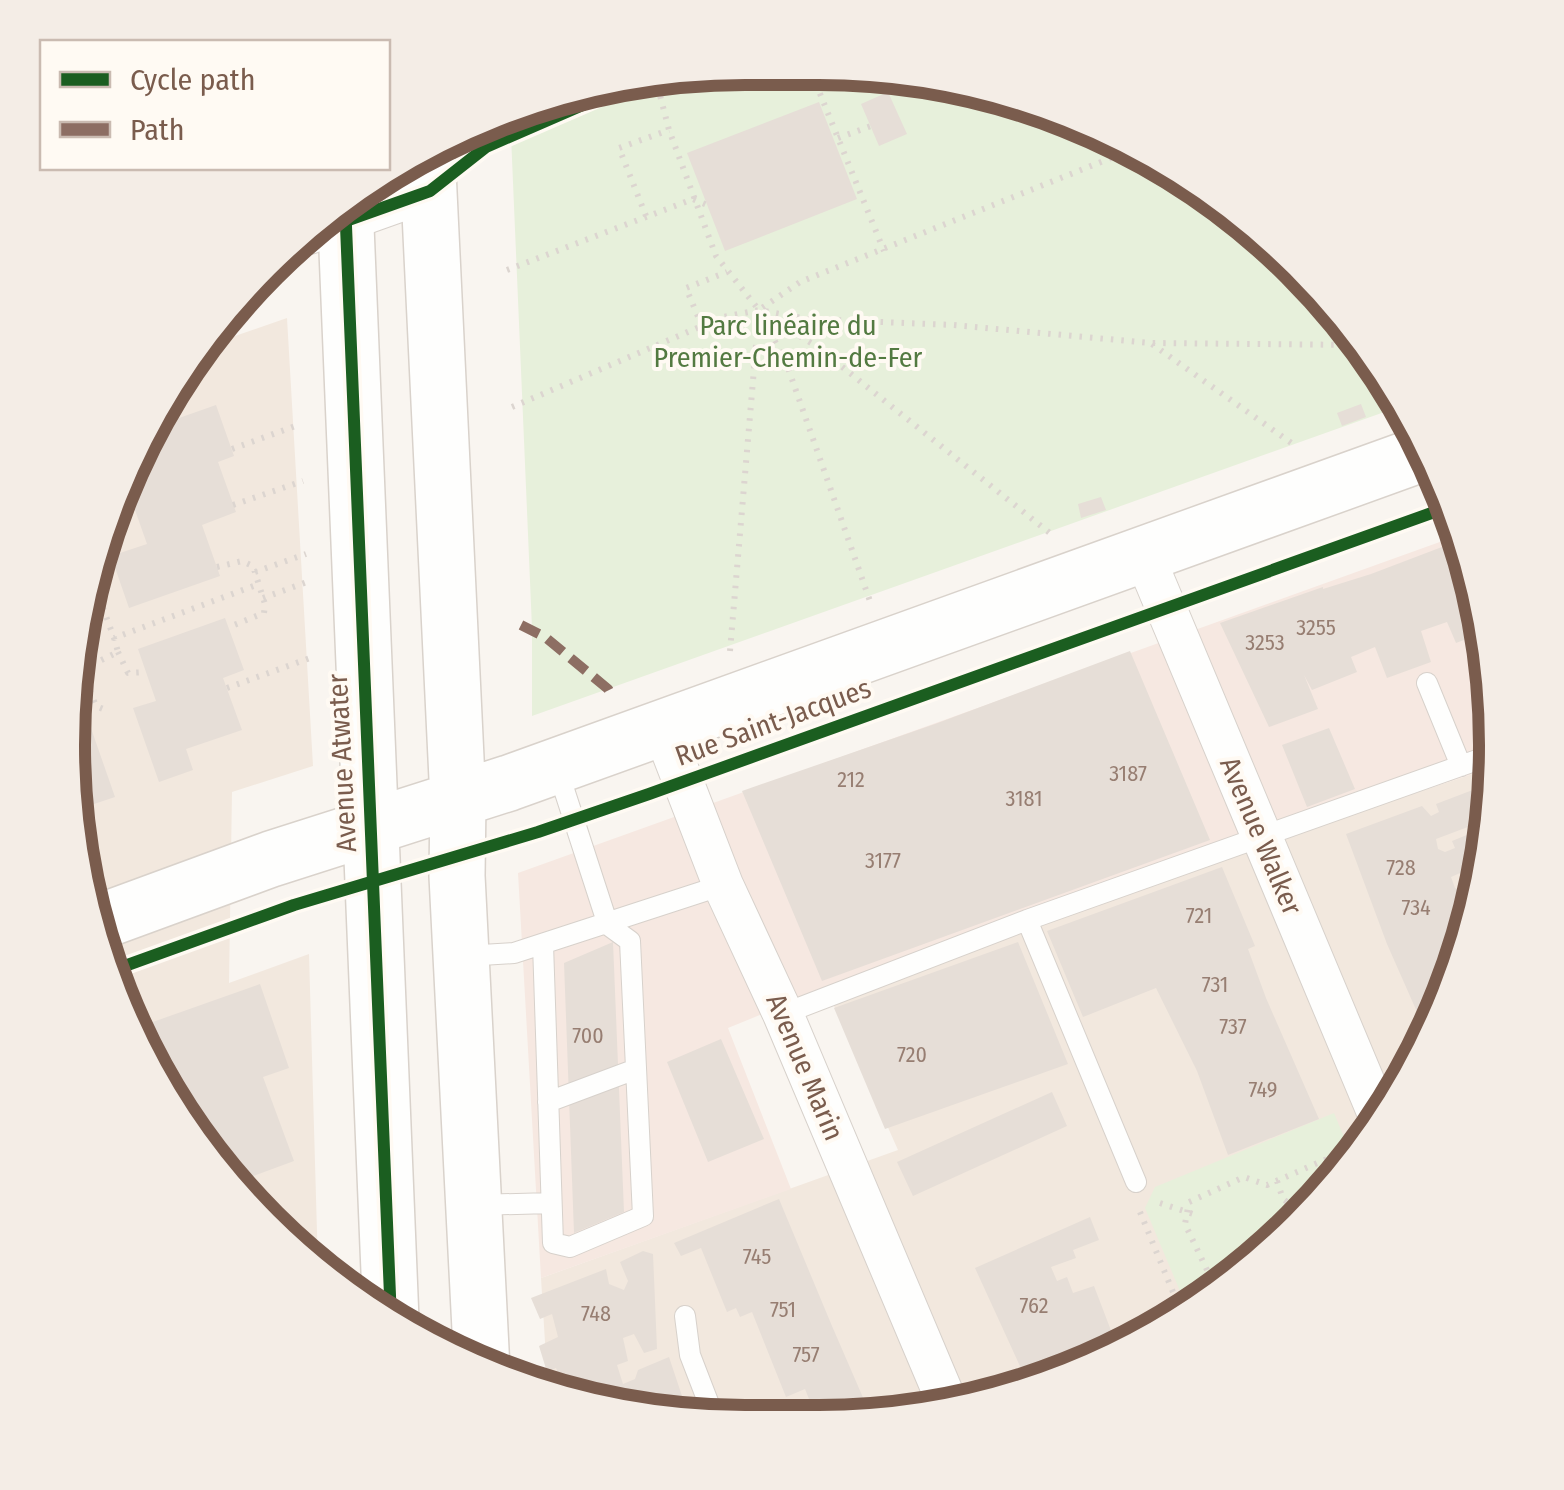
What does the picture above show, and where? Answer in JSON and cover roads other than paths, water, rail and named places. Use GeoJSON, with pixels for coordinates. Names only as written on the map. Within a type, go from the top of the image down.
{"type":"FeatureCollection","features":[{"type":"Feature","properties":{"kind":"main road"},"geometry":{"type":"LineString","coordinates":[[429,171],[458,800],[457,876],[481,1350]]}},
{"type":"Feature","properties":{"kind":"main road","name":"Avenue Atwater"},"geometry":{"type":"LineString","coordinates":[[334,229],[369,828],[391,1302]]}},
{"type":"Feature","properties":{"kind":"main road","name":"Rue Saint-Jacques"},"geometry":{"type":"LineString","coordinates":[[104,901],[270,859],[458,800],[1413,457]]}},
{"type":"Feature","properties":{"kind":"street"},"geometry":{"type":"LineString","coordinates":[[376,198],[429,171]]}},
{"type":"Feature","properties":{"kind":"street","name":"Avenue Walker"},"geometry":{"type":"LineString","coordinates":[[1144,553],[1261,836],[1363,1119]]}},
{"type":"Feature","properties":{"kind":"street","name":"Avenue Marin"},"geometry":{"type":"LineString","coordinates":[[662,727],[723,885],[783,1014],[943,1393]]}},
{"type":"Feature","properties":{"kind":"lane"},"geometry":{"type":"LineString","coordinates":[[1427,684],[1462,766]]}},
{"type":"Feature","properties":{"kind":"lane"},"geometry":{"type":"LineString","coordinates":[[783,1014],[1027,920],[1479,760]]}},
{"type":"Feature","properties":{"kind":"lane"},"geometry":{"type":"LineString","coordinates":[[543,944],[553,1243],[570,1246],[643,1216],[630,941],[608,924],[557,766]]}},
{"type":"Feature","properties":{"kind":"lane"},"geometry":{"type":"LineString","coordinates":[[463,956],[514,952],[723,885]]}},
{"type":"Feature","properties":{"kind":"lane"},"geometry":{"type":"LineString","coordinates":[[1027,920],[1136,1182]]}},
{"type":"Feature","properties":{"kind":"lane"},"geometry":{"type":"LineString","coordinates":[[548,1102],[636,1069]]}},
{"type":"Feature","properties":{"kind":"lane"},"geometry":{"type":"LineString","coordinates":[[475,1205],[552,1203]]}},
{"type":"Feature","properties":{"kind":"lane"},"geometry":{"type":"LineString","coordinates":[[685,1316],[690,1355],[709,1404]]}},
{"type":"Feature","properties":{"kind":"park label","name":"Parc linéaire du Premier-Chemin-de-Fer"},"geometry":{"type":"Point","coordinates":[788,341]}}]}
